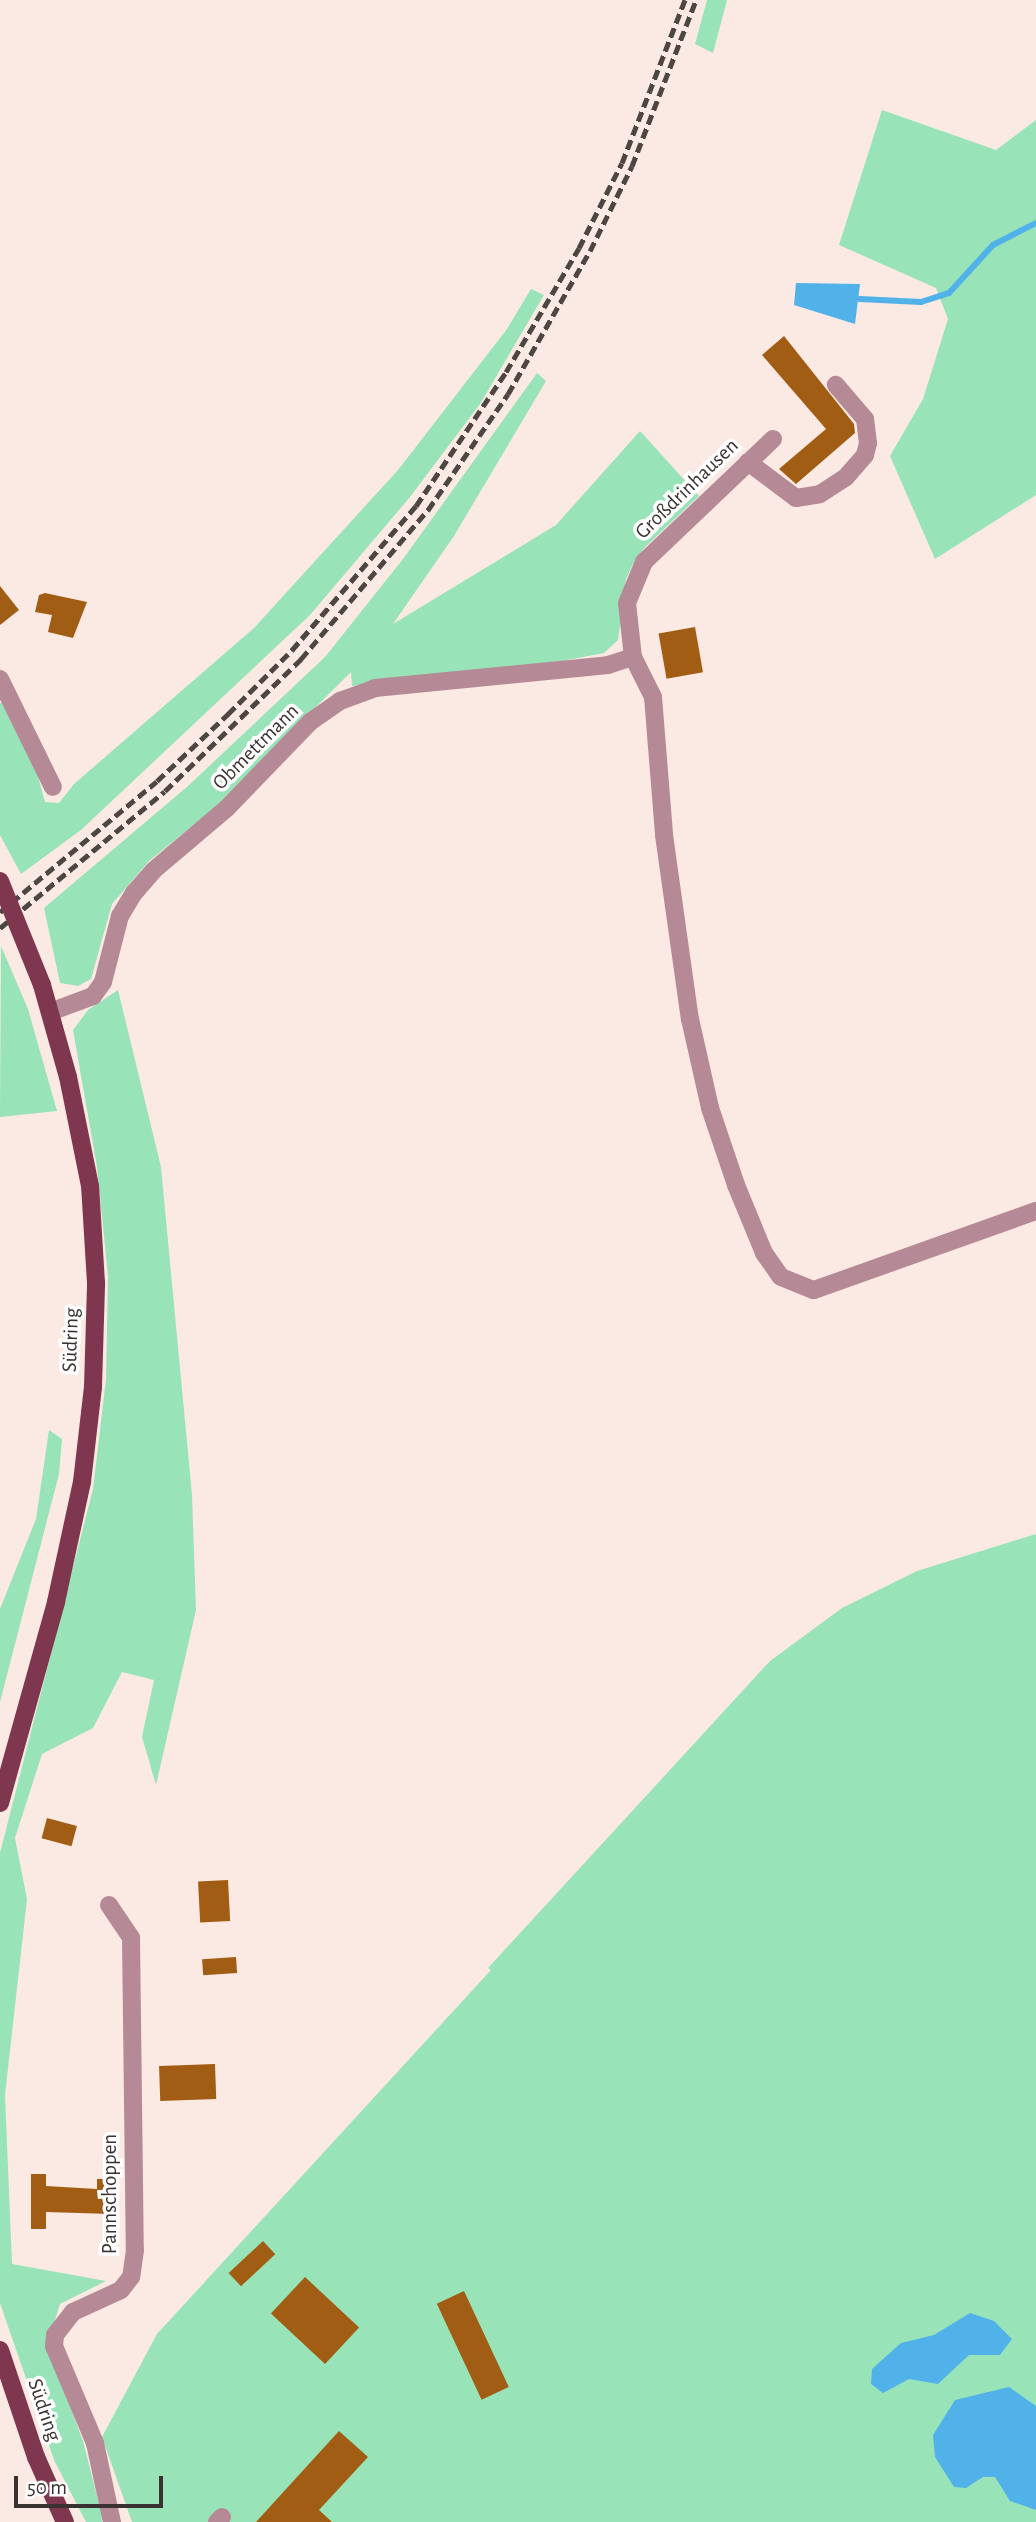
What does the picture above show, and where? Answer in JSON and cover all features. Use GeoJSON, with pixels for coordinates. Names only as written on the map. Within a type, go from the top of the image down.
{"type":"FeatureCollection","features":[{"type":"Feature","properties":{"kind":"main road","name":"Südring"},"geometry":{"type":"LineString","coordinates":[[0,881],[42,985],[50,1012],[90,1186],[96,1283],[93,1387],[82,1482],[56,1602],[0,1803]]}},
{"type":"Feature","properties":{"kind":"main road","name":"Südring"},"geometry":{"type":"LineString","coordinates":[[0,2350],[36,2457],[65,2522]]}},
{"type":"Feature","properties":{"kind":"street"},"geometry":{"type":"LineString","coordinates":[[748,462],[796,498],[820,494],[846,477],[865,455],[868,443],[865,419],[836,385]]}},
{"type":"Feature","properties":{"kind":"street","name":"Großdrinhausen"},"geometry":{"type":"LineString","coordinates":[[633,657],[627,603],[644,562],[773,439]]}},
{"type":"Feature","properties":{"kind":"street"},"geometry":{"type":"LineString","coordinates":[[633,657],[653,696],[668,861],[690,1019],[710,1108],[764,1253],[780,1277],[814,1290],[1036,1211]]}},
{"type":"Feature","properties":{"kind":"street","name":"Obmettmann"},"geometry":{"type":"LineString","coordinates":[[50,1012],[93,996],[103,982],[120,916],[154,870],[227,807],[310,722],[341,701],[375,688],[608,665],[633,657]]}},
{"type":"Feature","properties":{"kind":"street"},"geometry":{"type":"LineString","coordinates":[[0,679],[54,787]]}},
{"type":"Feature","properties":{"kind":"street","name":"Pannschoppen"},"geometry":{"type":"LineString","coordinates":[[109,1905],[131,1938],[135,2250],[131,2277],[121,2290],[73,2312],[55,2335],[54,2346],[95,2443],[112,2522]]}},
{"type":"Feature","properties":{"kind":"green space"},"geometry":{"type":"Polygon","coordinates":[[[707,0],[727,0],[713,53],[695,44],[707,0]]]}},
{"type":"Feature","properties":{"kind":"green space"},"geometry":{"type":"Polygon","coordinates":[[[882,110],[996,150],[1036,120],[1036,495],[935,559],[890,456],[923,399],[948,319],[936,288],[839,245],[882,110]]]}},
{"type":"Feature","properties":{"kind":"green space"},"geometry":{"type":"Polygon","coordinates":[[[531,289],[544,295],[480,404],[410,497],[310,615],[81,830],[21,874],[0,835],[0,703],[7,703],[34,762],[45,802],[59,803],[74,784],[254,628],[398,470],[507,329],[531,289]]]}},
{"type":"Feature","properties":{"kind":"green space"},"geometry":{"type":"Polygon","coordinates":[[[537,373],[546,381],[454,536],[393,624],[556,525],[640,431],[699,496],[644,548],[632,566],[626,579],[618,640],[604,653],[562,661],[352,686],[351,672],[213,809],[149,861],[112,904],[91,979],[78,986],[60,983],[44,908],[188,786],[325,657],[403,559],[537,373]]]}},
{"type":"Feature","properties":{"kind":"green space"},"geometry":{"type":"Polygon","coordinates":[[[1,946],[28,1009],[57,1111],[0,1117],[1,946]]]}},
{"type":"Feature","properties":{"kind":"green space"},"geometry":{"type":"Polygon","coordinates":[[[118,990],[161,1167],[192,1495],[196,1610],[156,1785],[142,1737],[154,1680],[122,1672],[93,1728],[42,1754],[15,1838],[27,1899],[5,2095],[12,2264],[106,2281],[60,2304],[47,2346],[83,2441],[101,2512],[102,2522],[86,2522],[54,2460],[0,2303],[0,1853],[93,1489],[106,1379],[108,1276],[97,1167],[73,1030],[88,1010],[118,990]]]}},
{"type":"Feature","properties":{"kind":"green space"},"geometry":{"type":"Polygon","coordinates":[[[49,1430],[62,1439],[59,1474],[0,1702],[0,1609],[36,1519],[49,1430]]]}},
{"type":"Feature","properties":{"kind":"green space"},"geometry":{"type":"Polygon","coordinates":[[[1036,1534],[1036,2522],[132,2522],[102,2437],[157,2334],[491,1970],[488,1968],[770,1661],[842,1608],[917,1571],[1036,1534]]]}},
{"type":"Feature","properties":{"kind":"water"},"geometry":{"type":"Polygon","coordinates":[[[796,283],[860,284],[855,324],[794,305],[796,283]]]}},
{"type":"Feature","properties":{"kind":"water"},"geometry":{"type":"Polygon","coordinates":[[[970,2313],[994,2321],[1012,2339],[1000,2355],[969,2355],[938,2384],[909,2379],[883,2393],[871,2384],[872,2369],[901,2343],[934,2335],[970,2313]]]}},
{"type":"Feature","properties":{"kind":"water"},"geometry":{"type":"Polygon","coordinates":[[[1009,2387],[1036,2406],[1036,2510],[1010,2501],[995,2477],[983,2477],[966,2488],[954,2487],[935,2457],[933,2435],[955,2400],[1009,2387]]]}},
{"type":"Feature","properties":{"kind":"building"},"geometry":{"type":"Polygon","coordinates":[[[784,336],[854,424],[855,433],[796,484],[779,469],[826,429],[762,355],[784,336]]]}},
{"type":"Feature","properties":{"kind":"building"},"geometry":{"type":"Polygon","coordinates":[[[0,586],[19,610],[0,625],[0,586]]]}},
{"type":"Feature","properties":{"kind":"building"},"geometry":{"type":"Polygon","coordinates":[[[45,593],[87,602],[73,638],[48,632],[52,615],[35,612],[39,595],[45,593]]]}},
{"type":"Feature","properties":{"kind":"building"},"geometry":{"type":"Polygon","coordinates":[[[695,627],[703,672],[667,679],[659,633],[695,627]]]}},
{"type":"Feature","properties":{"kind":"building"},"geometry":{"type":"Polygon","coordinates":[[[47,1818],[77,1826],[72,1846],[42,1838],[47,1818]]]}},
{"type":"Feature","properties":{"kind":"building"},"geometry":{"type":"Polygon","coordinates":[[[228,1880],[230,1921],[200,1923],[198,1882],[228,1880]]]}},
{"type":"Feature","properties":{"kind":"building"},"geometry":{"type":"Polygon","coordinates":[[[236,1957],[237,1973],[203,1975],[202,1959],[236,1957]]]}},
{"type":"Feature","properties":{"kind":"building"},"geometry":{"type":"Polygon","coordinates":[[[215,2064],[216,2099],[160,2101],[159,2066],[215,2064]]]}},
{"type":"Feature","properties":{"kind":"building"},"geometry":{"type":"Polygon","coordinates":[[[31,2174],[46,2174],[46,2186],[97,2189],[97,2179],[113,2179],[111,2214],[46,2212],[46,2229],[31,2229],[31,2174]]]}},
{"type":"Feature","properties":{"kind":"building"},"geometry":{"type":"Polygon","coordinates":[[[263,2241],[275,2254],[241,2286],[229,2273],[263,2241]]]}},
{"type":"Feature","properties":{"kind":"building"},"geometry":{"type":"Polygon","coordinates":[[[305,2277],[359,2327],[325,2364],[271,2314],[305,2277]]]}},
{"type":"Feature","properties":{"kind":"building"},"geometry":{"type":"Polygon","coordinates":[[[464,2291],[509,2387],[482,2400],[437,2304],[464,2291]]]}},
{"type":"Feature","properties":{"kind":"building"},"geometry":{"type":"Polygon","coordinates":[[[339,2431],[368,2457],[319,2510],[332,2522],[256,2522],[339,2431]]]}},
{"type":"Feature","properties":{"kind":"waterway"},"geometry":{"type":"LineString","coordinates":[[860,299],[921,302],[949,293],[993,245],[1036,223]]}},
{"type":"Feature","properties":{"kind":"railway"},"geometry":{"type":"LineString","coordinates":[[0,912],[157,781],[228,714],[292,650],[416,506],[506,372],[579,248],[622,163],[685,0]]}},
{"type":"Feature","properties":{"kind":"railway"},"geometry":{"type":"LineString","coordinates":[[0,928],[165,791],[301,659],[428,510],[508,394],[590,251],[632,166],[696,0]]}}]}
